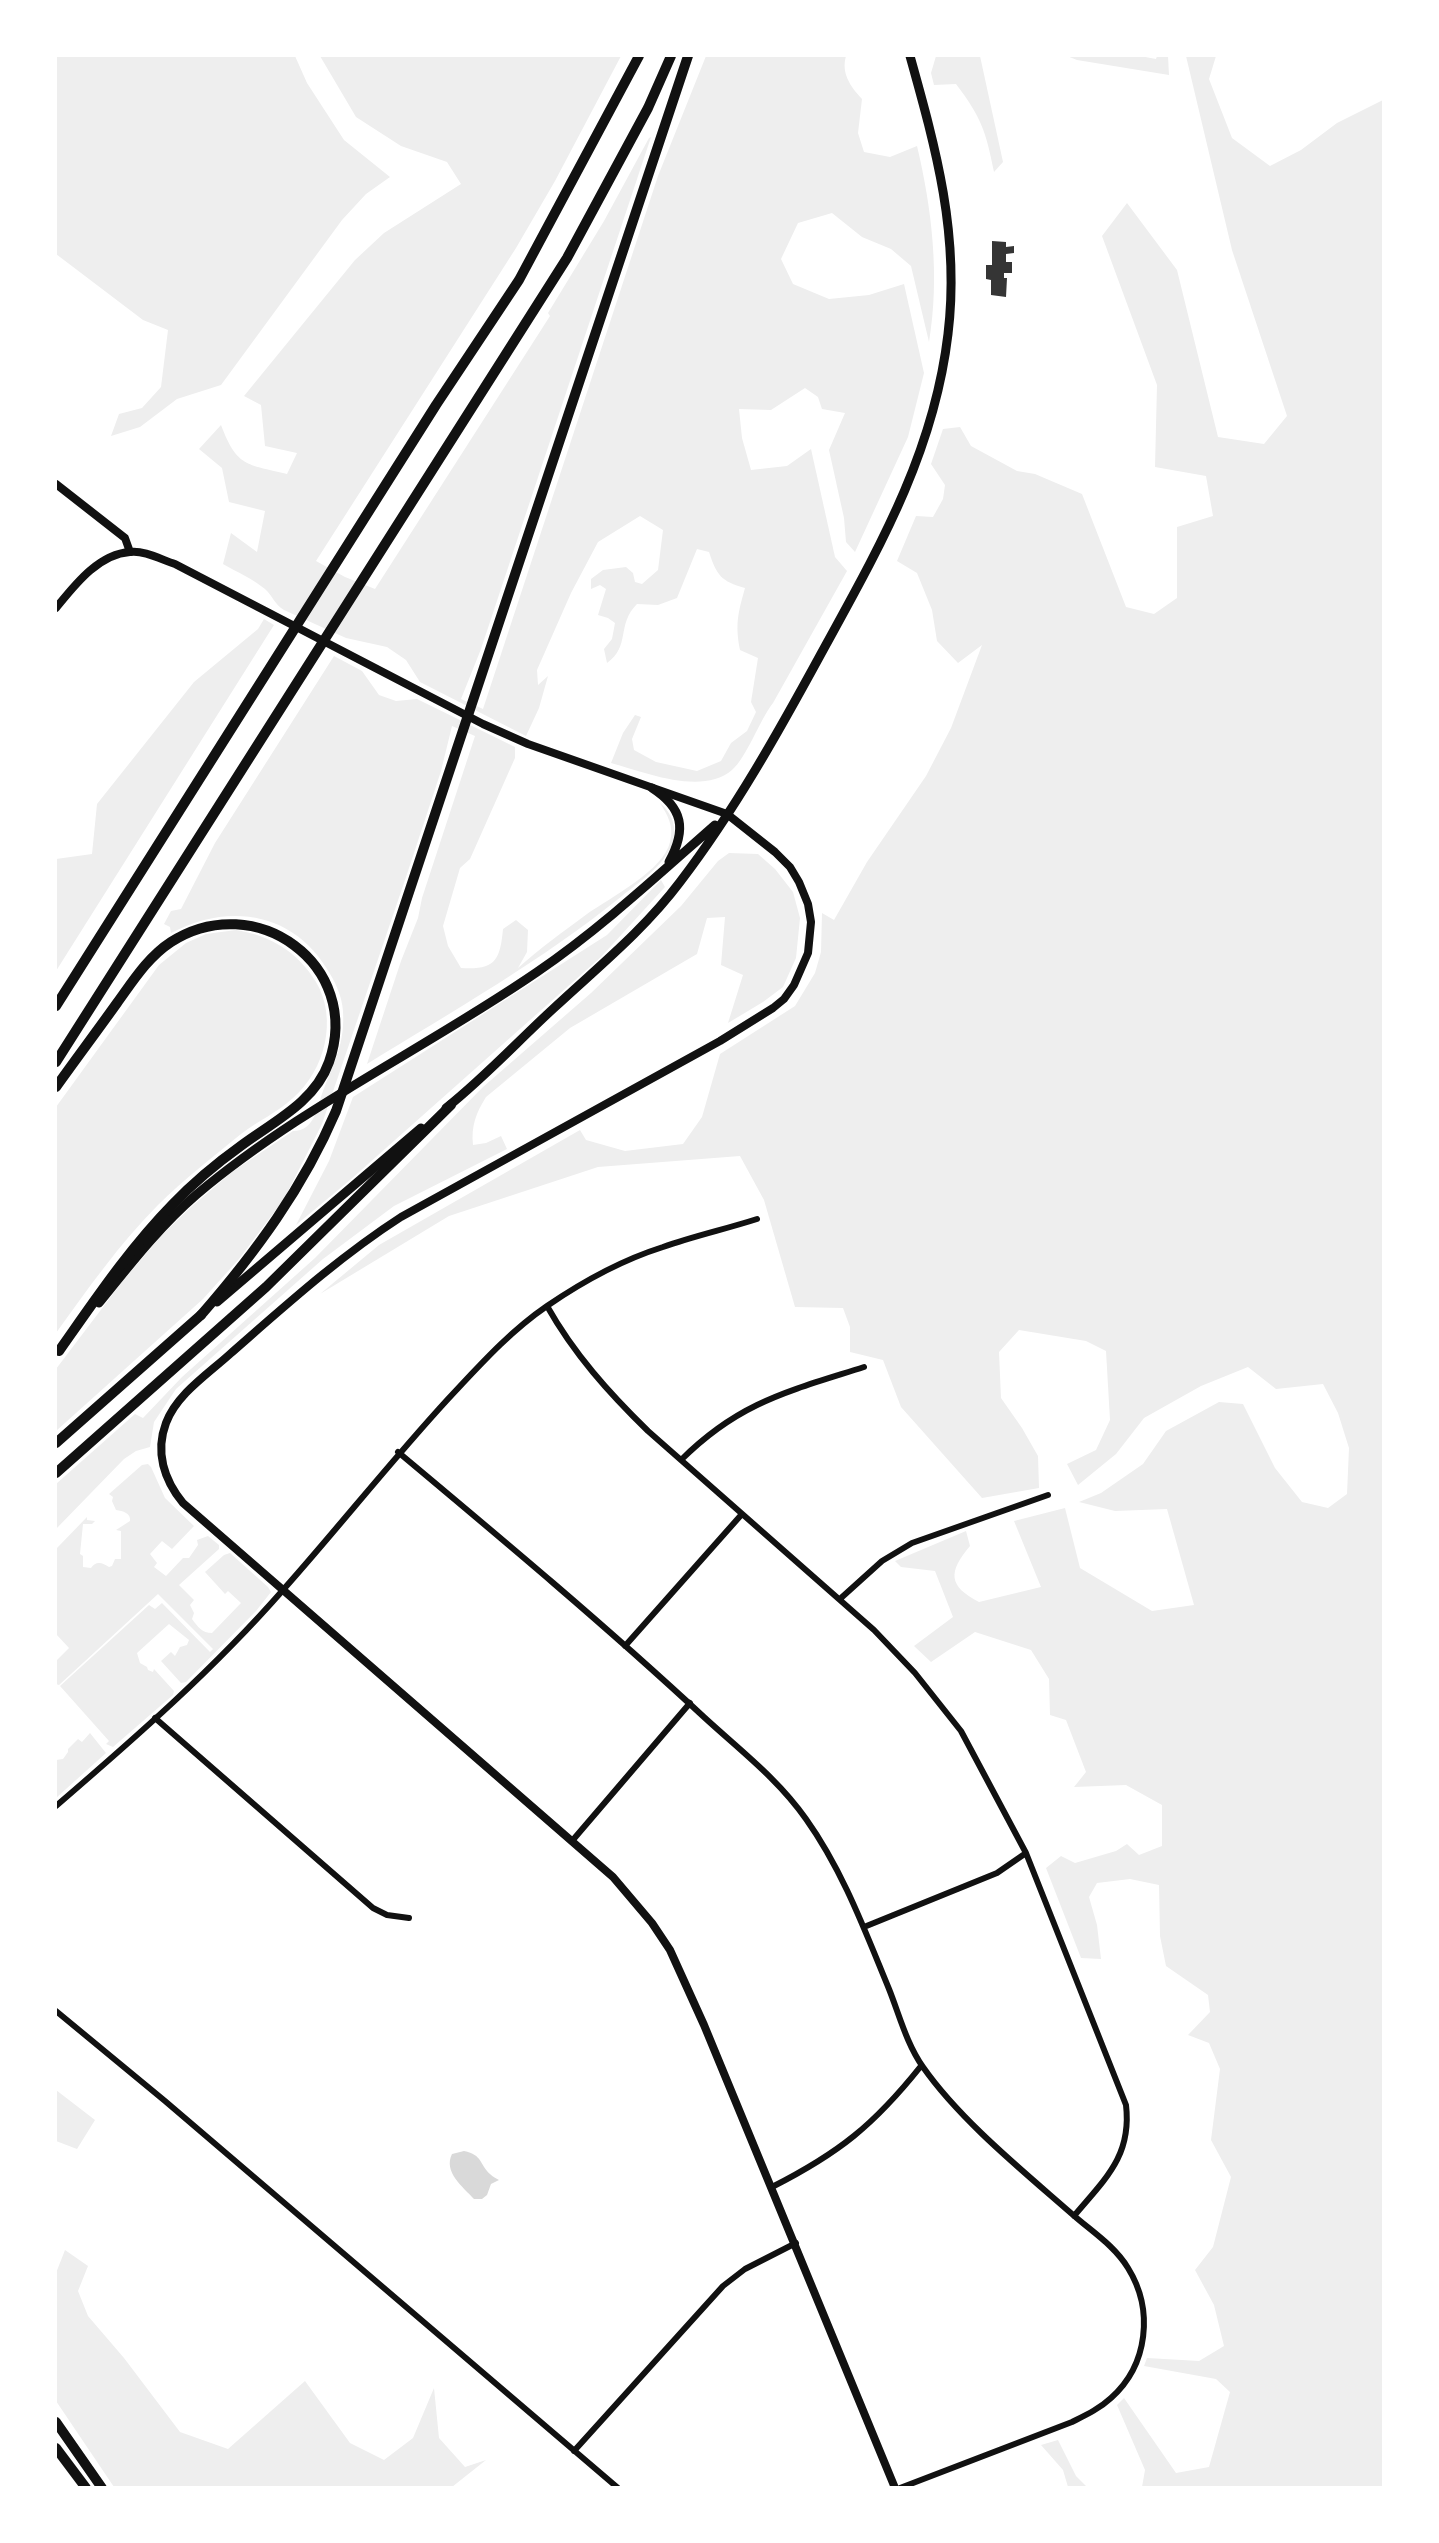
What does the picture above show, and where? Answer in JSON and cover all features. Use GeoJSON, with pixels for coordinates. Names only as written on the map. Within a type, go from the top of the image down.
{"type":"FeatureCollection","features":[{"type":"Feature","properties":{"kind":"highway"},"geometry":{"type":"LineString","coordinates":[[56,1006],[519,280],[639,56]]}},
{"type":"Feature","properties":{"kind":"highway"},"geometry":{"type":"LineString","coordinates":[[56,1062],[567,258],[648,108],[671,56]]}},
{"type":"Feature","properties":{"kind":"highway"},"geometry":{"type":"LineString","coordinates":[[56,1443],[201,1315],[278,1220],[310,1167],[328,1130],[688,56]]}},
{"type":"Feature","properties":{"kind":"highway"},"geometry":{"type":"LineString","coordinates":[[56,1087],[146,964],[170,943],[198,929],[229,923],[245,924],[273,931],[308,957],[323,978],[334,1015],[333,1048],[328,1064],[311,1092],[272,1125],[200,1177],[172,1205],[117,1268],[57,1353]]}},
{"type":"Feature","properties":{"kind":"highway"},"geometry":{"type":"LineString","coordinates":[[56,1473],[266,1287],[451,1105]]}},
{"type":"Feature","properties":{"kind":"highway"},"geometry":{"type":"LineString","coordinates":[[56,2422],[102,2487]]}},
{"type":"Feature","properties":{"kind":"highway"},"geometry":{"type":"LineString","coordinates":[[56,2448],[86,2487]]}},
{"type":"Feature","properties":{"kind":"main road"},"geometry":{"type":"LineString","coordinates":[[201,1315],[366,1173],[451,1105],[641,928],[680,883],[727,814],[778,732],[868,568],[914,474],[936,404],[950,314],[949,225],[937,155],[910,56]]}},
{"type":"Feature","properties":{"kind":"main road"},"geometry":{"type":"LineString","coordinates":[[56,608],[78,581],[106,559],[130,552],[175,564],[483,724],[528,744],[727,814]]}},
{"type":"Feature","properties":{"kind":"main road"},"geometry":{"type":"LineString","coordinates":[[652,788],[671,802],[680,820],[679,840],[666,868]]}},
{"type":"Feature","properties":{"kind":"main road"},"geometry":{"type":"LineString","coordinates":[[57,1353],[164,1226],[195,1196],[257,1147],[308,1113],[379,1072],[537,972],[666,868],[727,814]]}},
{"type":"Feature","properties":{"kind":"street"},"geometry":{"type":"LineString","coordinates":[[56,484],[125,538],[130,552]]}},
{"type":"Feature","properties":{"kind":"street"},"geometry":{"type":"LineString","coordinates":[[727,814],[775,852],[790,867],[808,904],[811,922],[808,953],[803,970],[784,999],[720,1041],[372,1235],[345,1255],[189,1390],[171,1412],[163,1431],[161,1452],[163,1467],[175,1493],[572,1841],[629,1894],[670,1950],[700,2015],[796,2243],[844,2368],[895,2487]]}},
{"type":"Feature","properties":{"kind":"street"},"geometry":{"type":"LineString","coordinates":[[56,1806],[229,1649],[284,1589],[398,1452],[489,1355],[526,1322],[547,1306],[632,1259],[663,1247],[757,1219]]}},
{"type":"Feature","properties":{"kind":"street"},"geometry":{"type":"LineString","coordinates":[[547,1306],[573,1347],[613,1397],[742,1514],[841,1598],[915,1673],[961,1731],[1026,1854],[1126,2104],[1127,2134],[1120,2158],[1112,2171],[1074,2216]]}},
{"type":"Feature","properties":{"kind":"street"},"geometry":{"type":"LineString","coordinates":[[681,1460],[715,1429],[760,1401],[864,1367]]}},
{"type":"Feature","properties":{"kind":"street"},"geometry":{"type":"LineString","coordinates":[[398,1452],[625,1646],[764,1770],[801,1812],[838,1872],[864,1927],[921,2066],[979,2129],[1074,2216],[1103,2239],[1127,2265],[1142,2299],[1145,2324],[1143,2342],[1138,2360],[1128,2379],[1109,2400],[1072,2422],[900,2487]]}},
{"type":"Feature","properties":{"kind":"street"},"geometry":{"type":"LineString","coordinates":[[841,1598],[882,1561],[912,1543],[1048,1495]]}},
{"type":"Feature","properties":{"kind":"street"},"geometry":{"type":"LineString","coordinates":[[625,1646],[742,1514]]}},
{"type":"Feature","properties":{"kind":"street"},"geometry":{"type":"LineString","coordinates":[[572,1841],[690,1703]]}},
{"type":"Feature","properties":{"kind":"street"},"geometry":{"type":"LineString","coordinates":[[155,1718],[373,1908],[387,1915],[409,1918]]}},
{"type":"Feature","properties":{"kind":"street"},"geometry":{"type":"LineString","coordinates":[[864,1927],[997,1873],[1026,1854]]}},
{"type":"Feature","properties":{"kind":"street"},"geometry":{"type":"LineString","coordinates":[[56,2012],[165,2101],[618,2487]]}},
{"type":"Feature","properties":{"kind":"street"},"geometry":{"type":"LineString","coordinates":[[772,2187],[831,2155],[856,2136],[879,2115],[921,2066]]}},
{"type":"Feature","properties":{"kind":"street"},"geometry":{"type":"LineString","coordinates":[[574,2451],[723,2286],[745,2269],[796,2243]]}},
{"type":"Feature","properties":{"kind":"shaded area"},"geometry":{"type":"Polygon","coordinates":[[[56,56],[295,56],[307,83],[344,140],[390,177],[366,194],[342,220],[221,385],[177,399],[140,427],[111,436],[119,414],[142,408],[161,387],[168,330],[143,320],[56,254],[56,56]]]}},
{"type":"Feature","properties":{"kind":"shaded area"},"geometry":{"type":"Polygon","coordinates":[[[320,56],[621,56],[555,181],[516,248],[316,561],[345,577],[375,589],[550,316],[548,313],[604,221],[651,137],[481,649],[461,699],[483,709],[658,176],[706,56],[846,56],[846,74],[862,99],[858,133],[864,152],[890,157],[917,146],[927,194],[933,243],[934,293],[929,342],[911,266],[891,249],[862,237],[832,213],[798,223],[781,259],[793,284],[829,299],[869,295],[904,284],[924,373],[908,437],[855,552],[846,542],[844,518],[829,450],[845,413],[822,409],[818,397],[805,388],[771,410],[739,409],[742,438],[751,470],[787,466],[811,449],[835,557],[847,571],[743,757],[732,770],[720,778],[689,782],[673,780],[611,763],[623,733],[635,715],[641,717],[632,739],[634,750],[656,762],[697,771],[721,761],[731,743],[747,731],[756,712],[751,702],[758,658],[740,650],[738,633],[739,612],[745,588],[730,583],[721,576],[709,552],[697,549],[677,598],[658,605],[637,604],[627,620],[619,650],[607,663],[604,649],[612,639],[615,623],[598,615],[606,589],[600,585],[591,589],[591,579],[603,570],[626,567],[633,573],[635,582],[642,584],[658,570],[663,530],[640,516],[598,542],[571,593],[537,670],[538,685],[548,676],[539,708],[526,736],[420,682],[406,660],[387,647],[346,638],[284,610],[260,585],[223,564],[231,533],[257,552],[265,511],[229,502],[222,468],[199,449],[221,425],[232,449],[238,456],[252,465],[287,474],[297,453],[265,446],[261,405],[244,396],[355,260],[384,233],[461,184],[447,162],[401,146],[356,117],[320,56]]]}},
{"type":"Feature","properties":{"kind":"shaded area"},"geometry":{"type":"Polygon","coordinates":[[[936,56],[980,56],[1003,162],[994,172],[981,125],[956,84],[934,85],[931,73],[936,56]]]}},
{"type":"Feature","properties":{"kind":"shaded area"},"geometry":{"type":"Polygon","coordinates":[[[1067,56],[1140,56],[1156,59],[1157,56],[1168,56],[1169,75],[1077,60],[1067,56]]]}},
{"type":"Feature","properties":{"kind":"shaded area"},"geometry":{"type":"Polygon","coordinates":[[[1186,56],[1216,56],[1209,79],[1232,138],[1270,166],[1301,150],[1337,123],[1383,100],[1383,2487],[1142,2487],[1145,2470],[1117,2405],[1124,2398],[1176,2473],[1209,2467],[1230,2392],[1216,2379],[1144,2366],[1147,2358],[1199,2361],[1224,2346],[1214,2305],[1195,2270],[1213,2247],[1231,2177],[1211,2140],[1220,2069],[1209,2043],[1188,2035],[1210,2012],[1208,1995],[1166,1966],[1160,1936],[1159,1885],[1130,1879],[1097,1883],[1089,1897],[1097,1925],[1101,1959],[1081,1958],[1046,1868],[1061,1856],[1075,1863],[1116,1851],[1127,1844],[1139,1855],[1162,1846],[1162,1805],[1126,1785],[1074,1787],[1086,1772],[1066,1720],[1050,1715],[1049,1679],[1031,1650],[975,1632],[931,1662],[914,1646],[953,1617],[935,1571],[901,1567],[895,1561],[966,1531],[970,1546],[958,1563],[955,1578],[961,1590],[969,1596],[979,1602],[1041,1587],[1014,1521],[1065,1508],[1080,1568],[1152,1611],[1194,1605],[1167,1509],[1115,1511],[1079,1502],[1101,1493],[1143,1464],[1166,1431],[1219,1402],[1243,1404],[1275,1468],[1302,1502],[1328,1508],[1347,1494],[1349,1448],[1338,1413],[1323,1384],[1276,1389],[1248,1367],[1201,1386],[1144,1418],[1116,1454],[1078,1485],[1067,1464],[1096,1450],[1110,1420],[1106,1351],[1086,1341],[1019,1330],[999,1352],[1001,1398],[1038,1456],[1039,1488],[982,1498],[901,1407],[883,1360],[850,1352],[850,1327],[843,1308],[795,1307],[764,1200],[740,1156],[598,1167],[449,1216],[320,1294],[379,1245],[580,1130],[586,1140],[625,1151],[683,1144],[702,1117],[720,1054],[795,1006],[815,973],[821,952],[822,913],[834,920],[867,862],[926,776],[951,728],[982,645],[958,663],[937,641],[932,610],[917,573],[897,561],[916,516],[933,517],[943,499],[945,485],[931,464],[943,429],[960,427],[971,446],[1017,471],[1035,474],[1082,494],[1126,607],[1154,614],[1177,598],[1177,527],[1213,516],[1206,476],[1155,467],[1157,385],[1102,236],[1127,203],[1177,270],[1218,437],[1264,444],[1287,416],[1232,250],[1186,56]]]}},
{"type":"Feature","properties":{"kind":"shaded area"},"geometry":{"type":"Polygon","coordinates":[[[264,619],[274,625],[56,971],[56,859],[92,854],[97,804],[194,682],[258,629],[264,619]]]}},
{"type":"Feature","properties":{"kind":"shaded area"},"geometry":{"type":"Polygon","coordinates":[[[334,656],[362,671],[379,695],[396,701],[417,699],[515,747],[515,758],[470,859],[460,868],[443,926],[448,946],[461,968],[481,967],[494,961],[500,949],[503,929],[516,920],[528,930],[527,952],[518,968],[587,914],[647,873],[658,863],[670,842],[671,826],[660,803],[668,811],[673,821],[672,844],[663,859],[650,873],[561,942],[367,1064],[401,961],[418,918],[422,898],[475,736],[452,726],[441,771],[322,1124],[284,1199],[239,1259],[203,1299],[56,1431],[56,1369],[122,1282],[161,1236],[191,1207],[232,1172],[293,1131],[300,1130],[311,1123],[335,1062],[343,1023],[340,994],[327,969],[313,950],[296,935],[277,924],[257,918],[236,916],[214,918],[171,933],[170,927],[164,924],[171,911],[181,909],[215,843],[334,656]]]}},
{"type":"Feature","properties":{"kind":"shaded area"},"geometry":{"type":"Polygon","coordinates":[[[729,853],[758,854],[775,869],[793,892],[800,918],[796,958],[783,987],[728,1023],[743,975],[721,965],[725,917],[707,918],[697,954],[570,1028],[486,1097],[475,1120],[473,1145],[486,1143],[501,1136],[507,1149],[394,1206],[323,1259],[176,1389],[154,1422],[150,1447],[136,1451],[124,1459],[56,1529],[56,1484],[135,1414],[143,1418],[182,1377],[315,1258],[483,1087],[591,993],[681,906],[718,861],[729,853]]]}},
{"type":"Feature","properties":{"kind":"shaded area"},"geometry":{"type":"Polygon","coordinates":[[[661,880],[665,887],[601,957],[350,1180],[296,1225],[329,1161],[353,1097],[607,935],[661,880]]]}},
{"type":"Feature","properties":{"kind":"shaded area"},"geometry":{"type":"Polygon","coordinates":[[[236,930],[272,941],[292,954],[309,971],[323,996],[326,1012],[327,1028],[320,1059],[304,1086],[293,1098],[241,1134],[158,1205],[117,1251],[56,1333],[56,1107],[159,965],[186,943],[206,934],[236,930]]]}},
{"type":"Feature","properties":{"kind":"shaded area"},"geometry":{"type":"Polygon","coordinates":[[[148,1464],[165,1498],[194,1526],[172,1549],[162,1541],[150,1554],[157,1563],[154,1567],[166,1576],[183,1558],[189,1558],[198,1545],[197,1540],[208,1536],[219,1545],[219,1549],[179,1585],[194,1600],[190,1605],[194,1613],[192,1619],[198,1627],[212,1633],[241,1603],[228,1591],[225,1594],[205,1572],[224,1555],[230,1553],[271,1592],[256,1611],[186,1682],[181,1683],[161,1661],[171,1652],[175,1656],[180,1647],[187,1645],[189,1640],[169,1624],[137,1653],[140,1663],[148,1670],[153,1672],[154,1669],[174,1691],[173,1695],[113,1747],[106,1744],[109,1741],[60,1686],[149,1605],[155,1609],[162,1603],[210,1652],[213,1649],[158,1594],[59,1685],[56,1684],[56,1661],[69,1648],[56,1634],[56,1549],[87,1517],[87,1520],[95,1521],[92,1524],[83,1524],[80,1554],[83,1556],[83,1567],[91,1568],[100,1563],[109,1567],[115,1559],[121,1559],[121,1531],[116,1530],[130,1521],[130,1518],[126,1513],[116,1510],[112,1501],[113,1497],[109,1494],[142,1465],[148,1464]]]}},
{"type":"Feature","properties":{"kind":"shaded area"},"geometry":{"type":"Polygon","coordinates":[[[90,1733],[106,1753],[56,1798],[56,1760],[63,1759],[68,1749],[78,1739],[82,1742],[90,1733]]]}},
{"type":"Feature","properties":{"kind":"shaded area"},"geometry":{"type":"Polygon","coordinates":[[[56,2090],[95,2120],[77,2149],[56,2141],[56,2090]]]}},
{"type":"Feature","properties":{"kind":"shaded area"},"geometry":{"type":"Polygon","coordinates":[[[464,2151],[478,2157],[492,2176],[499,2180],[491,2184],[487,2195],[482,2199],[474,2199],[452,2173],[450,2161],[452,2154],[464,2151]]]}},
{"type":"Feature","properties":{"kind":"shaded area"},"geometry":{"type":"Polygon","coordinates":[[[65,2250],[88,2266],[78,2291],[88,2316],[124,2358],[180,2432],[228,2449],[305,2381],[350,2443],[384,2460],[413,2438],[434,2388],[439,2438],[465,2467],[486,2460],[452,2487],[114,2487],[56,2401],[56,2273],[65,2250]]]}},
{"type":"Feature","properties":{"kind":"shaded area"},"geometry":{"type":"Polygon","coordinates":[[[1058,2440],[1076,2476],[1087,2487],[1068,2487],[1063,2470],[1041,2445],[1058,2440]]]}},
{"type":"Feature","properties":{"kind":"building"},"geometry":{"type":"Polygon","coordinates":[[[992,241],[1006,242],[1006,247],[1014,246],[1014,253],[1006,254],[1006,262],[1012,262],[1012,273],[1004,273],[1004,278],[1007,278],[1006,297],[991,295],[991,280],[986,279],[986,265],[992,265],[992,241]]]}}]}
